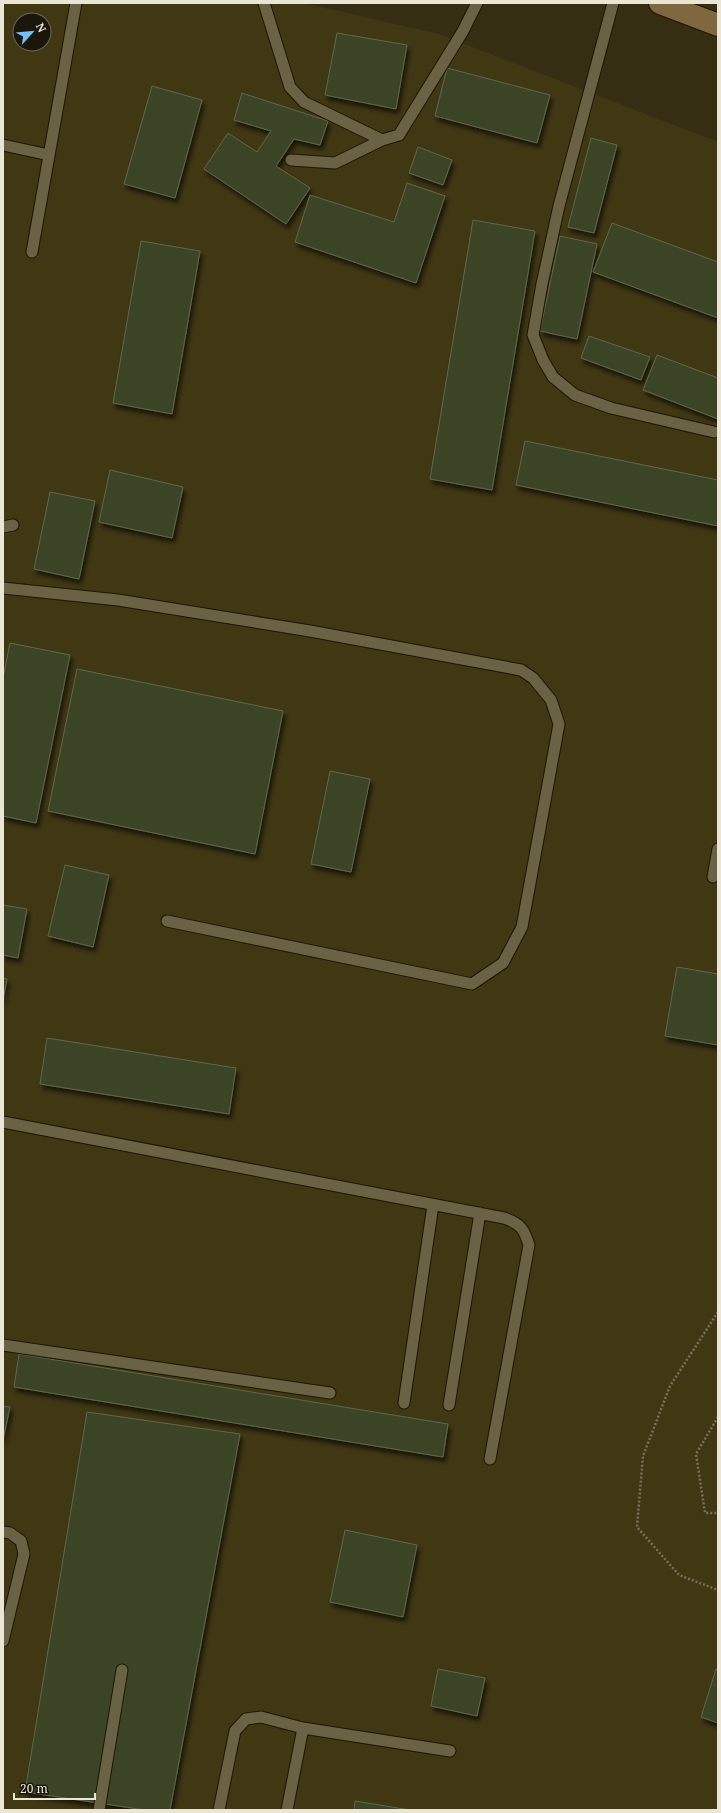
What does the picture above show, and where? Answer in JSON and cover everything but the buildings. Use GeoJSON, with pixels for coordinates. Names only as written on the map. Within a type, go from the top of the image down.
{"type":"FeatureCollection","features":[{"type":"Feature","properties":{"kind":"main road"},"geometry":{"type":"LineString","coordinates":[[660,3],[718,25]]}},
{"type":"Feature","properties":{"kind":"lane"},"geometry":{"type":"LineString","coordinates":[[32,252],[76,3]]}},
{"type":"Feature","properties":{"kind":"lane"},"geometry":{"type":"LineString","coordinates":[[264,3],[290,87],[304,102],[382,140]]}},
{"type":"Feature","properties":{"kind":"lane"},"geometry":{"type":"LineString","coordinates":[[291,160],[335,163],[382,140],[399,135],[463,31],[477,3]]}},
{"type":"Feature","properties":{"kind":"lane"},"geometry":{"type":"LineString","coordinates":[[612,3],[559,206],[542,284],[533,335],[543,360],[553,377],[575,395],[611,408],[714,432]]}},
{"type":"Feature","properties":{"kind":"lane"},"geometry":{"type":"LineString","coordinates":[[3,145],[49,155]]}},
{"type":"Feature","properties":{"kind":"lane"},"geometry":{"type":"LineString","coordinates":[[3,588],[118,600],[310,631],[521,670],[533,678],[551,700],[559,724],[522,927],[503,963],[472,984],[167,921]]}},
{"type":"Feature","properties":{"kind":"lane"},"geometry":{"type":"LineString","coordinates":[[713,877],[718,849]]}},
{"type":"Feature","properties":{"kind":"lane"},"geometry":{"type":"LineString","coordinates":[[3,1122],[480,1213],[516,1222],[524,1232],[529,1245],[490,1459]]}},
{"type":"Feature","properties":{"kind":"lane"},"geometry":{"type":"LineString","coordinates":[[404,1403],[433,1205]]}},
{"type":"Feature","properties":{"kind":"lane"},"geometry":{"type":"LineString","coordinates":[[449,1405],[480,1213]]}},
{"type":"Feature","properties":{"kind":"lane"},"geometry":{"type":"LineString","coordinates":[[3,1345],[330,1393]]}},
{"type":"Feature","properties":{"kind":"lane"},"geometry":{"type":"LineString","coordinates":[[3,1532],[10,1533],[21,1541],[24,1554],[3,1640]]}},
{"type":"Feature","properties":{"kind":"lane"},"geometry":{"type":"LineString","coordinates":[[99,1810],[122,1670]]}},
{"type":"Feature","properties":{"kind":"lane"},"geometry":{"type":"LineString","coordinates":[[219,1810],[235,1732],[246,1719],[261,1717],[303,1728],[450,1751]]}},
{"type":"Feature","properties":{"kind":"lane"},"geometry":{"type":"LineString","coordinates":[[287,1810],[303,1728]]}},
{"type":"Feature","properties":{"kind":"path"},"geometry":{"type":"LineString","coordinates":[[718,1312],[670,1386],[643,1456],[637,1526],[678,1576],[718,1590]]}},
{"type":"Feature","properties":{"kind":"path"},"geometry":{"type":"LineString","coordinates":[[718,1417],[696,1454],[704,1513],[718,1513]]}},
{"type":"Feature","properties":{"kind":"shaded area"},"geometry":{"type":"Polygon","coordinates":[[[3,3],[303,3],[439,34],[718,142],[718,1810],[3,1810],[3,3]]]}}]}
